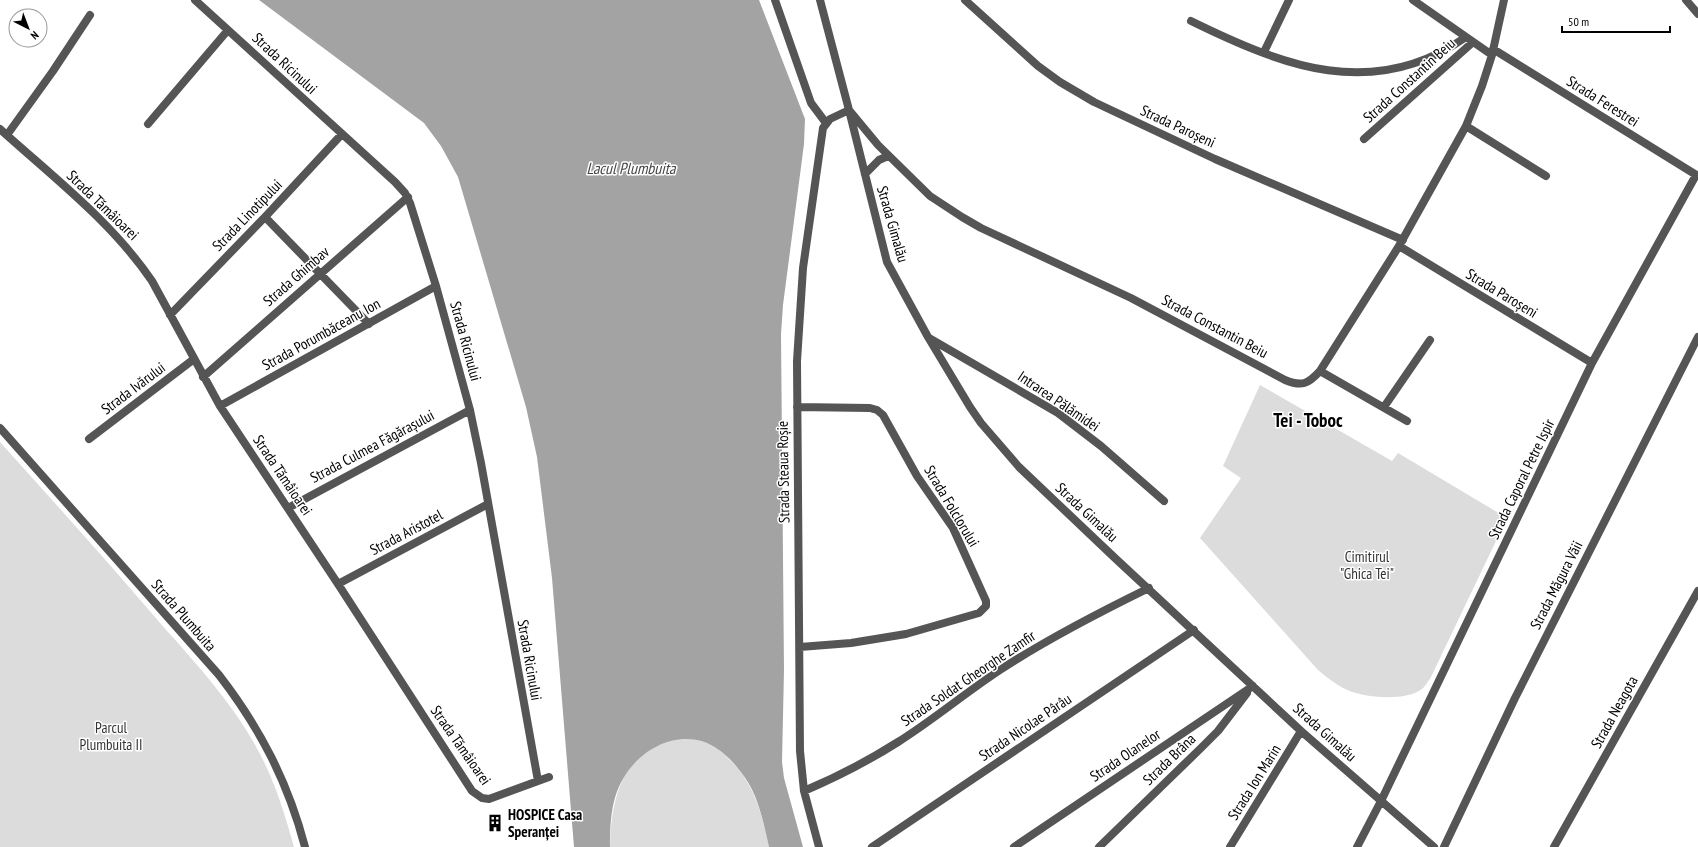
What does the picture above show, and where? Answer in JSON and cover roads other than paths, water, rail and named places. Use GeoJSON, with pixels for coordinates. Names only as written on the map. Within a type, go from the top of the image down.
{"type":"FeatureCollection","features":[{"type":"Feature","properties":{"kind":"street","name":"Strada Ricinului"},"geometry":{"type":"LineString","coordinates":[[195,0],[395,182],[408,197],[436,286],[470,410],[538,781]]}},
{"type":"Feature","properties":{"kind":"street"},"geometry":{"type":"LineString","coordinates":[[775,0],[811,102],[826,123],[836,116],[850,110]]}},
{"type":"Feature","properties":{"kind":"street","name":"Strada Constantin Beiu"},"geometry":{"type":"LineString","coordinates":[[820,0],[850,110],[888,156],[930,196],[962,217],[1131,298],[1285,380],[1297,384],[1304,384],[1320,371],[1401,243],[1466,126],[1482,86],[1492,52],[1504,0]]}},
{"type":"Feature","properties":{"kind":"street","name":"Strada Paroșeni"},"geometry":{"type":"LineString","coordinates":[[965,0],[1038,66],[1060,82],[1094,102],[1401,243],[1592,363]]}},
{"type":"Feature","properties":{"kind":"street"},"geometry":{"type":"LineString","coordinates":[[1264,52],[1289,0]]}},
{"type":"Feature","properties":{"kind":"street","name":"Strada Ferestrei"},"geometry":{"type":"LineString","coordinates":[[1413,0],[1470,39],[1697,175]]}},
{"type":"Feature","properties":{"kind":"street"},"geometry":{"type":"LineString","coordinates":[[1686,0],[1698,14]]}},
{"type":"Feature","properties":{"kind":"street"},"geometry":{"type":"LineString","coordinates":[[7,136],[90,15]]}},
{"type":"Feature","properties":{"kind":"street"},"geometry":{"type":"LineString","coordinates":[[1192,21],[1233,40],[1264,52],[1320,69],[1339,72],[1362,73],[1385,71],[1420,61],[1470,39]]}},
{"type":"Feature","properties":{"kind":"street"},"geometry":{"type":"LineString","coordinates":[[148,124],[228,30]]}},
{"type":"Feature","properties":{"kind":"street","name":"Strada Constantin Beiu"},"geometry":{"type":"LineString","coordinates":[[1364,139],[1470,39]]}},
{"type":"Feature","properties":{"kind":"street","name":"Strada Gimalău"},"geometry":{"type":"LineString","coordinates":[[850,110],[887,262],[928,337],[974,414],[1019,467],[1302,731],[1434,847]]}},
{"type":"Feature","properties":{"kind":"street","name":"Strada Steaua Roșie"},"geometry":{"type":"LineString","coordinates":[[820,847],[804,791],[800,751],[800,647],[796,407],[797,354],[803,268],[823,128],[826,123]]}},
{"type":"Feature","properties":{"kind":"street"},"geometry":{"type":"LineString","coordinates":[[1466,126],[1546,176]]}},
{"type":"Feature","properties":{"kind":"street","name":"Strada Tămâioarei"},"geometry":{"type":"LineString","coordinates":[[0,129],[114,232],[132,252],[145,271],[220,406],[338,584],[467,784],[477,796],[489,799],[549,777]]}},
{"type":"Feature","properties":{"kind":"street","name":"Strada Linotipului"},"geometry":{"type":"LineString","coordinates":[[170,315],[265,217],[342,134]]}},
{"type":"Feature","properties":{"kind":"street"},"geometry":{"type":"LineString","coordinates":[[865,174],[879,160],[888,156]]}},
{"type":"Feature","properties":{"kind":"street","name":"Strada Caporal Petre Ispir"},"geometry":{"type":"LineString","coordinates":[[1357,847],[1382,802],[1592,363],[1697,175]]}},
{"type":"Feature","properties":{"kind":"street","name":"Strada Ghimbav"},"geometry":{"type":"LineString","coordinates":[[203,377],[408,197]]}},
{"type":"Feature","properties":{"kind":"street"},"geometry":{"type":"LineString","coordinates":[[265,217],[369,324]]}},
{"type":"Feature","properties":{"kind":"street","name":"Strada Porumbăceanu Ion"},"geometry":{"type":"LineString","coordinates":[[220,406],[436,286]]}},
{"type":"Feature","properties":{"kind":"street","name":"Intrarea Pălămidei"},"geometry":{"type":"LineString","coordinates":[[928,337],[1071,422],[1164,501]]}},
{"type":"Feature","properties":{"kind":"street","name":"Strada Măgura Văii"},"geometry":{"type":"LineString","coordinates":[[1444,847],[1515,698],[1698,337]]}},
{"type":"Feature","properties":{"kind":"street"},"geometry":{"type":"LineString","coordinates":[[1384,407],[1430,340]]}},
{"type":"Feature","properties":{"kind":"street","name":"Strada Ivărului"},"geometry":{"type":"LineString","coordinates":[[89,439],[194,359]]}},
{"type":"Feature","properties":{"kind":"street"},"geometry":{"type":"LineString","coordinates":[[1320,371],[1407,420]]}},
{"type":"Feature","properties":{"kind":"street","name":"Strada Folclorului"},"geometry":{"type":"LineString","coordinates":[[796,407],[870,408],[877,410],[883,415],[917,476],[953,528],[986,601],[986,606],[978,613],[906,634],[851,643],[800,647]]}},
{"type":"Feature","properties":{"kind":"street","name":"Strada Culmea Făgărașului"},"geometry":{"type":"LineString","coordinates":[[288,508],[470,410]]}},
{"type":"Feature","properties":{"kind":"street","name":"Strada Plumbuita"},"geometry":{"type":"LineString","coordinates":[[0,428],[219,675],[245,709],[276,766],[291,802],[305,847]]}},
{"type":"Feature","properties":{"kind":"street","name":"Strada Aristotel"},"geometry":{"type":"LineString","coordinates":[[338,584],[488,504]]}},
{"type":"Feature","properties":{"kind":"street","name":"Strada Soldat Gheorghe Zamfir"},"geometry":{"type":"LineString","coordinates":[[804,791],[867,761],[899,742],[1037,646],[1148,588]]}},
{"type":"Feature","properties":{"kind":"street","name":"Strada Neagota"},"geometry":{"type":"LineString","coordinates":[[1554,847],[1698,591]]}},
{"type":"Feature","properties":{"kind":"street","name":"Strada Nicolae Pârâu"},"geometry":{"type":"LineString","coordinates":[[872,847],[1194,630]]}},
{"type":"Feature","properties":{"kind":"street","name":"Strada Olanelor"},"geometry":{"type":"LineString","coordinates":[[1014,847],[1253,686]]}},
{"type":"Feature","properties":{"kind":"street","name":"Strada Brâna"},"geometry":{"type":"LineString","coordinates":[[1099,847],[1218,731],[1253,686]]}},
{"type":"Feature","properties":{"kind":"street","name":"Strada Ion Marin"},"geometry":{"type":"LineString","coordinates":[[1230,847],[1302,731]]}},
{"type":"Feature","properties":{"kind":"water","name":"Lacul Plumbuita"},"geometry":{"type":"Polygon","coordinates":[[[259,0],[759,0],[805,119],[804,144],[783,305],[781,334],[784,670],[782,762],[784,778],[803,847],[769,847],[756,797],[737,767],[712,745],[695,740],[683,739],[659,745],[648,751],[638,759],[623,779],[614,803],[611,821],[610,847],[574,847],[552,578],[537,457],[526,407],[458,177],[441,146],[424,123],[259,0]]]}},
{"type":"Feature","properties":{"kind":"place","name":"HOSPICE Casa Speranței"},"geometry":{"type":"Point","coordinates":[495,823]}},
{"type":"Feature","properties":{"kind":"district","name":"Tei - Toboc"},"geometry":{"type":"Point","coordinates":[1308,420]}},
{"type":"Feature","properties":{"kind":"park label","name":"Cimitirul \"Ghica Tei\""},"geometry":{"type":"Point","coordinates":[1367,564]}},
{"type":"Feature","properties":{"kind":"park label","name":"Parcul Plumbuita II"},"geometry":{"type":"Point","coordinates":[111,736]}}]}
